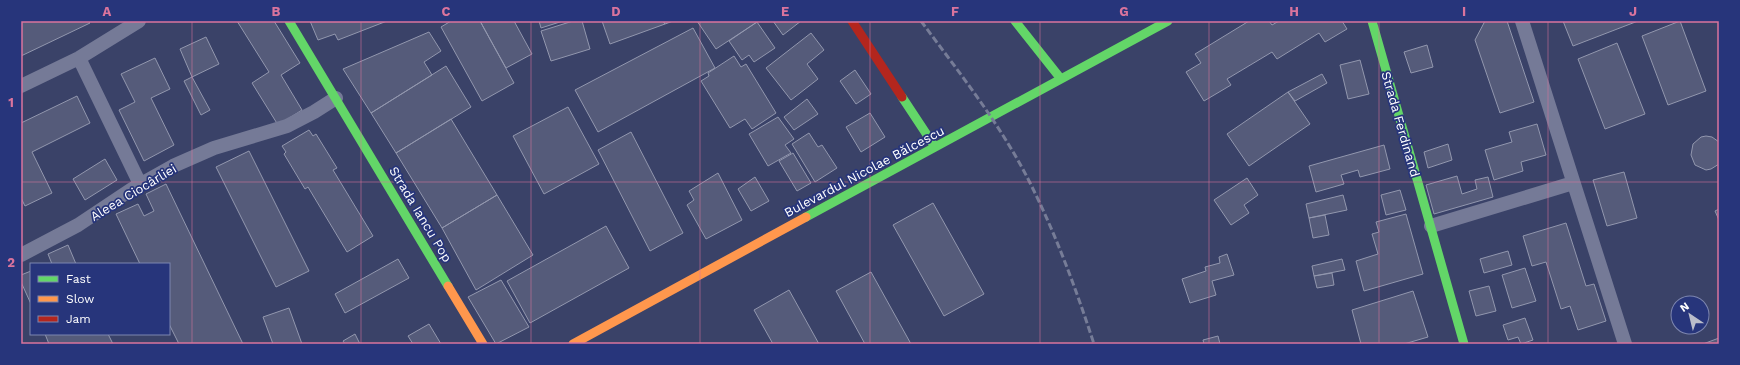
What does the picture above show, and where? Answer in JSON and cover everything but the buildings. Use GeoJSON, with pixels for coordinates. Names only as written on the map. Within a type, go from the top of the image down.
{"type":"FeatureCollection","features":[{"type":"Feature","properties":{"kind":"main road","name":"Strada Iancu Pop"},"geometry":{"type":"LineString","coordinates":[[289,21],[483,344]]}},
{"type":"Feature","properties":{"kind":"main road"},"geometry":{"type":"LineString","coordinates":[[852,21],[936,147]]}},
{"type":"Feature","properties":{"kind":"main road"},"geometry":{"type":"LineString","coordinates":[[1015,21],[1061,79]]}},
{"type":"Feature","properties":{"kind":"main road","name":"Bulevardul Nicolae Bălcescu"},"geometry":{"type":"LineString","coordinates":[[573,344],[1168,21]]}},
{"type":"Feature","properties":{"kind":"main road","name":"Strada Ferdinand"},"geometry":{"type":"LineString","coordinates":[[1372,21],[1464,344]]}},
{"type":"Feature","properties":{"kind":"street"},"geometry":{"type":"LineString","coordinates":[[21,86],[79,58],[124,25],[139,21]]}},
{"type":"Feature","properties":{"kind":"street"},"geometry":{"type":"LineString","coordinates":[[1522,21],[1625,344]]}},
{"type":"Feature","properties":{"kind":"street"},"geometry":{"type":"LineString","coordinates":[[79,58],[140,184]]}},
{"type":"Feature","properties":{"kind":"street","name":"Aleea Ciocârliei"},"geometry":{"type":"LineString","coordinates":[[21,255],[78,225],[140,184],[173,166],[214,148],[287,126],[314,112],[336,98]]}},
{"type":"Feature","properties":{"kind":"street"},"geometry":{"type":"LineString","coordinates":[[1431,226],[1573,183]]}},
{"type":"Feature","properties":{"kind":"railway"},"geometry":{"type":"LineString","coordinates":[[921,21],[982,103],[1010,146],[1022,168],[1043,210],[1059,247],[1094,344]]}},
{"type":"Feature","properties":{"kind":"traffic: fast"},"geometry":{"type":"LineString","coordinates":[[289,21],[448,286]]}},
{"type":"Feature","properties":{"kind":"traffic: fast"},"geometry":{"type":"LineString","coordinates":[[1015,21],[1061,79]]}},
{"type":"Feature","properties":{"kind":"traffic: fast"},"geometry":{"type":"LineString","coordinates":[[806,217],[1168,21]]}},
{"type":"Feature","properties":{"kind":"traffic: fast"},"geometry":{"type":"LineString","coordinates":[[1372,21],[1464,344]]}},
{"type":"Feature","properties":{"kind":"traffic: fast"},"geometry":{"type":"LineString","coordinates":[[902,97],[935,147]]}},
{"type":"Feature","properties":{"kind":"traffic: slow"},"geometry":{"type":"LineString","coordinates":[[573,344],[806,217]]}},
{"type":"Feature","properties":{"kind":"traffic: slow"},"geometry":{"type":"LineString","coordinates":[[448,286],[483,344]]}},
{"type":"Feature","properties":{"kind":"traffic: jam"},"geometry":{"type":"LineString","coordinates":[[852,21],[902,97]]}}]}
